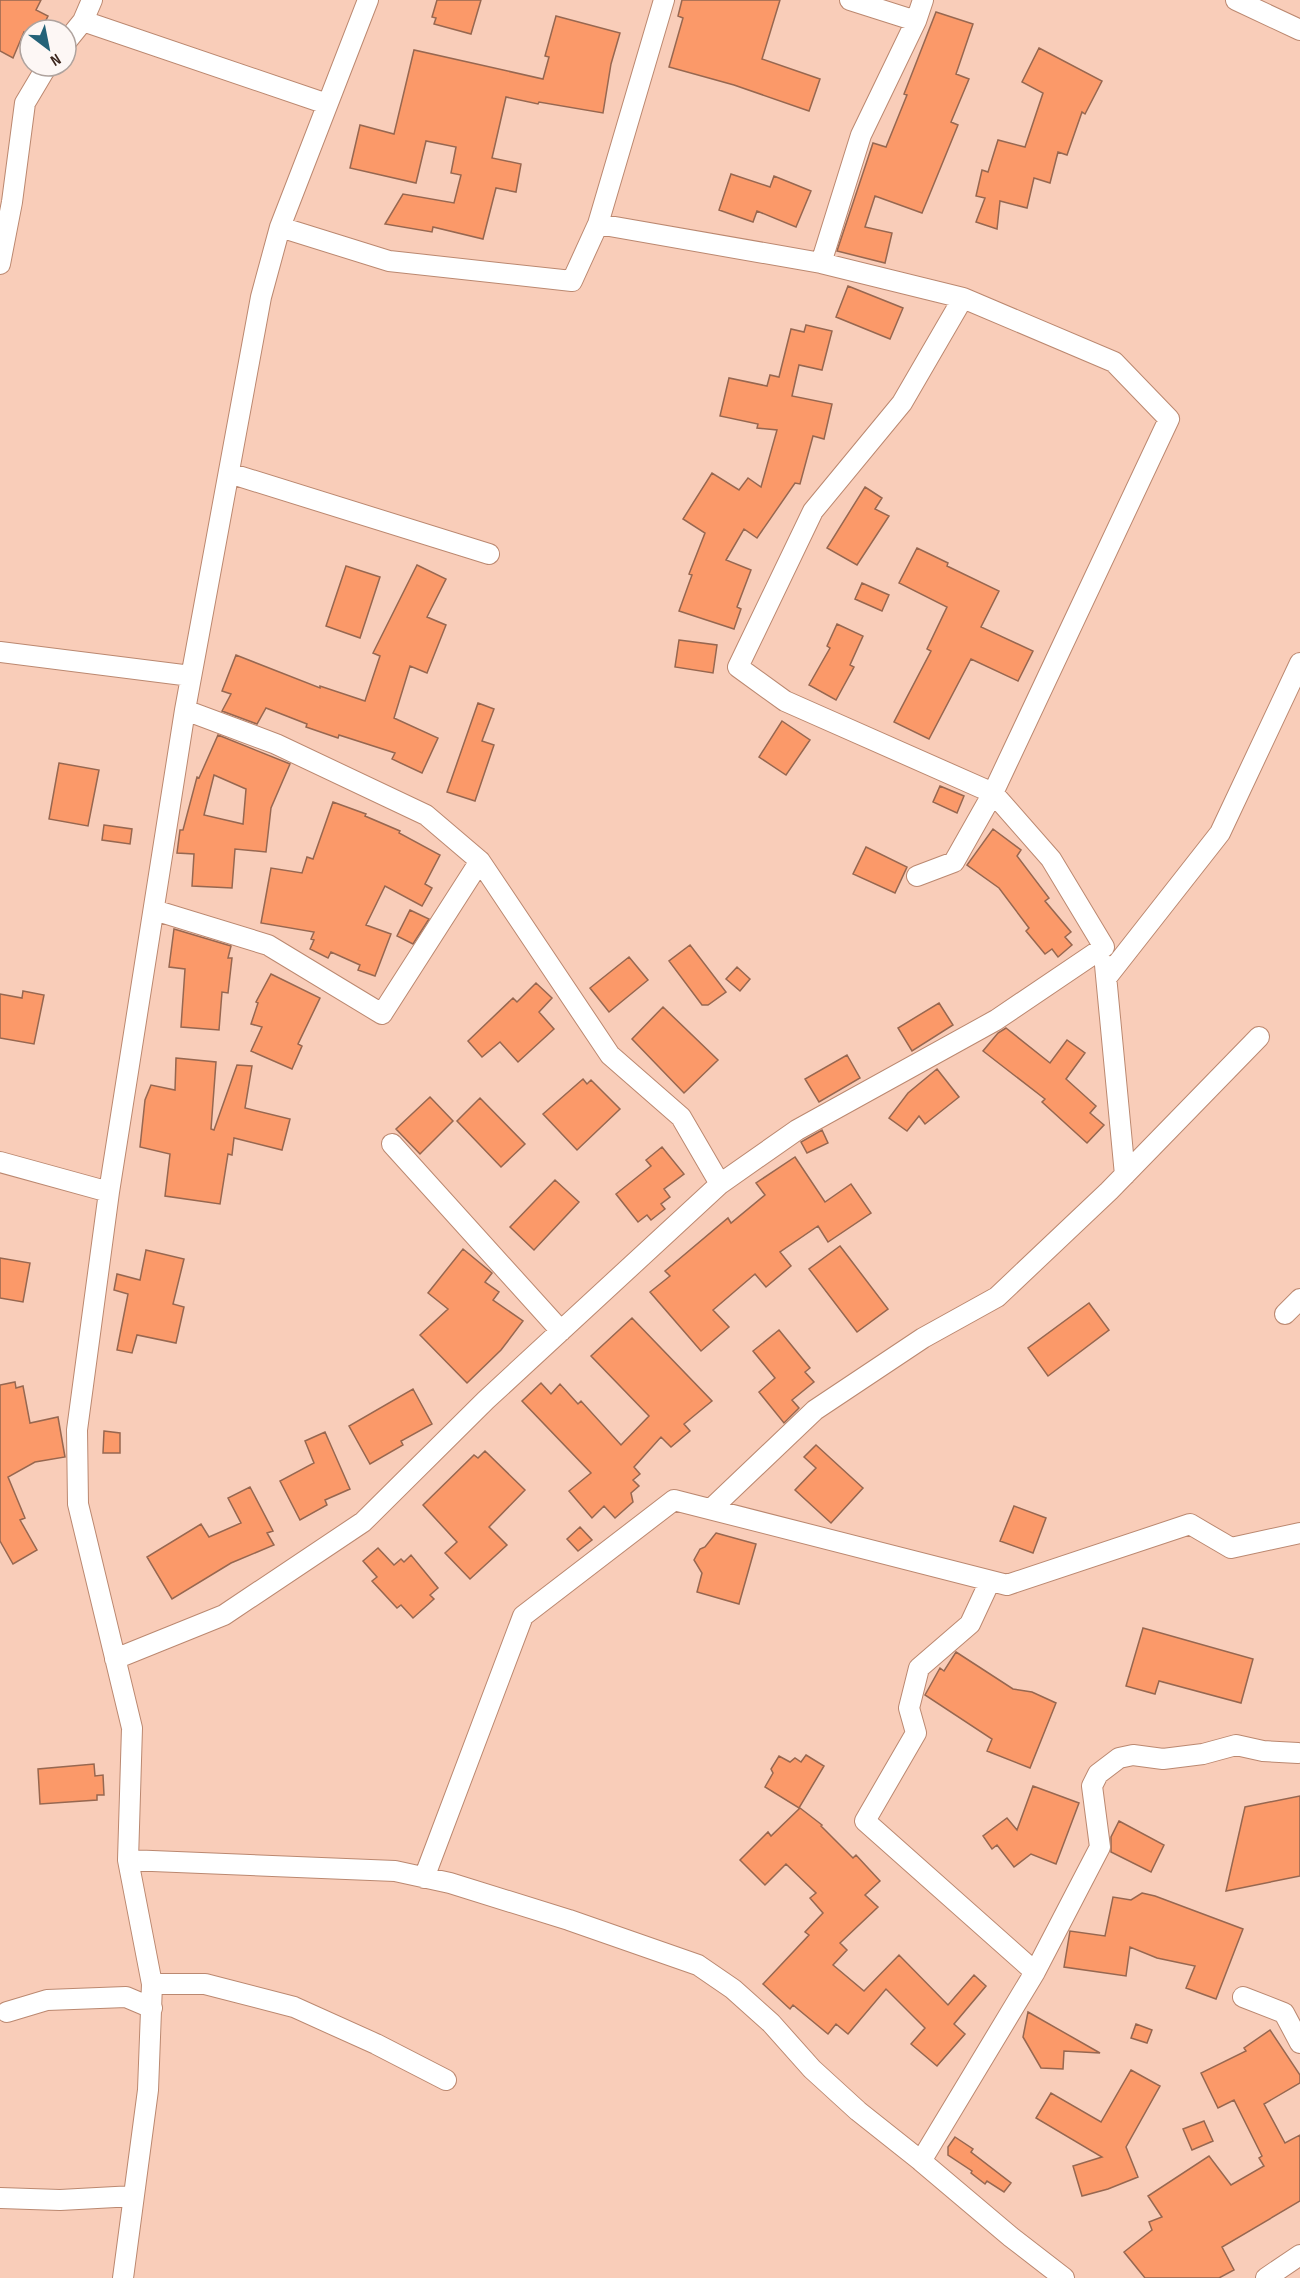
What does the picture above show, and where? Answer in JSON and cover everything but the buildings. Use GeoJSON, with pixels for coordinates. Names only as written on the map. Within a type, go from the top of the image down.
{"type":"FeatureCollection","features":[{"type":"Feature","properties":{"kind":"street"},"geometry":{"type":"LineString","coordinates":[[78,27],[92,0]]}},
{"type":"Feature","properties":{"kind":"street"},"geometry":{"type":"LineString","coordinates":[[123,2278],[148,2090],[152,1984],[128,1860],[132,1728],[78,1504],[77,1430],[109,1192],[185,710],[261,297],[280,227],[368,0]]}},
{"type":"Feature","properties":{"kind":"street"},"geometry":{"type":"LineString","coordinates":[[280,227],[388,261],[572,281],[598,224],[664,0]]}},
{"type":"Feature","properties":{"kind":"street"},"geometry":{"type":"LineString","coordinates":[[850,0],[916,21]]}},
{"type":"Feature","properties":{"kind":"street"},"geometry":{"type":"LineString","coordinates":[[821,263],[861,135],[916,21],[923,0]]}},
{"type":"Feature","properties":{"kind":"street"},"geometry":{"type":"LineString","coordinates":[[1236,0],[1300,30]]}},
{"type":"Feature","properties":{"kind":"street"},"geometry":{"type":"LineString","coordinates":[[83,21],[327,104]]}},
{"type":"Feature","properties":{"kind":"street"},"geometry":{"type":"LineString","coordinates":[[0,264],[5,210],[25,103],[40,78]]}},
{"type":"Feature","properties":{"kind":"street"},"geometry":{"type":"LineString","coordinates":[[598,224],[821,263],[963,298],[1114,362],[1169,419],[993,793],[954,862],[917,876]]}},
{"type":"Feature","properties":{"kind":"street"},"geometry":{"type":"LineString","coordinates":[[963,298],[902,403],[813,511],[738,667],[785,701],[993,793],[1051,859],[1104,947],[1125,1175]]}},
{"type":"Feature","properties":{"kind":"street"},"geometry":{"type":"LineString","coordinates":[[228,473],[489,554]]}},
{"type":"Feature","properties":{"kind":"street"},"geometry":{"type":"LineString","coordinates":[[0,652],[191,675]]}},
{"type":"Feature","properties":{"kind":"street"},"geometry":{"type":"LineString","coordinates":[[1107,977],[1220,833],[1300,663]]}},
{"type":"Feature","properties":{"kind":"street"},"geometry":{"type":"LineString","coordinates":[[185,710],[276,744],[426,815],[480,861],[610,1055],[681,1117],[720,1184]]}},
{"type":"Feature","properties":{"kind":"street"},"geometry":{"type":"LineString","coordinates":[[154,910],[268,945],[382,1014],[480,861]]}},
{"type":"Feature","properties":{"kind":"street"},"geometry":{"type":"LineString","coordinates":[[115,1659],[224,1615],[363,1522],[486,1400],[720,1184],[797,1130],[996,1020],[1104,947]]}},
{"type":"Feature","properties":{"kind":"street"},"geometry":{"type":"LineString","coordinates":[[711,1509],[815,1410],[923,1338],[997,1297],[1125,1175],[1259,1037]]}},
{"type":"Feature","properties":{"kind":"street"},"geometry":{"type":"LineString","coordinates":[[392,1144],[561,1331]]}},
{"type":"Feature","properties":{"kind":"street"},"geometry":{"type":"LineString","coordinates":[[0,1162],[109,1192]]}},
{"type":"Feature","properties":{"kind":"street"},"geometry":{"type":"LineString","coordinates":[[1285,1314],[1300,1299]]}},
{"type":"Feature","properties":{"kind":"street"},"geometry":{"type":"LineString","coordinates":[[424,1878],[523,1616],[674,1500],[1007,1585],[1190,1524],[1231,1548],[1300,1533]]}},
{"type":"Feature","properties":{"kind":"street"},"geometry":{"type":"LineString","coordinates":[[990,1581],[970,1624],[919,1668],[909,1708],[916,1733],[865,1821],[1035,1972]]}},
{"type":"Feature","properties":{"kind":"street"},"geometry":{"type":"LineString","coordinates":[[921,2161],[1035,1972],[1100,1846],[1092,1786],[1098,1774],[1119,1758],[1133,1755],[1163,1759],[1203,1754],[1236,1744],[1263,1751],[1298,1753]]}},
{"type":"Feature","properties":{"kind":"street"},"geometry":{"type":"LineString","coordinates":[[128,1860],[395,1871],[450,1883],[569,1920],[698,1965],[733,1989],[843,2097],[1011,2237],[1064,2278]]}},
{"type":"Feature","properties":{"kind":"street"},"geometry":{"type":"LineString","coordinates":[[152,1984],[205,1984],[294,2007],[376,2044],[446,2080]]}},
{"type":"Feature","properties":{"kind":"street"},"geometry":{"type":"LineString","coordinates":[[7,2012],[47,2000],[126,1997],[152,2008]]}},
{"type":"Feature","properties":{"kind":"street"},"geometry":{"type":"LineString","coordinates":[[1243,1997],[1284,2013],[1300,2043]]}},
{"type":"Feature","properties":{"kind":"street"},"geometry":{"type":"LineString","coordinates":[[0,2198],[60,2200],[134,2196]]}},
{"type":"Feature","properties":{"kind":"street"},"geometry":{"type":"LineString","coordinates":[[1266,2278],[1300,2255]]}}]}
